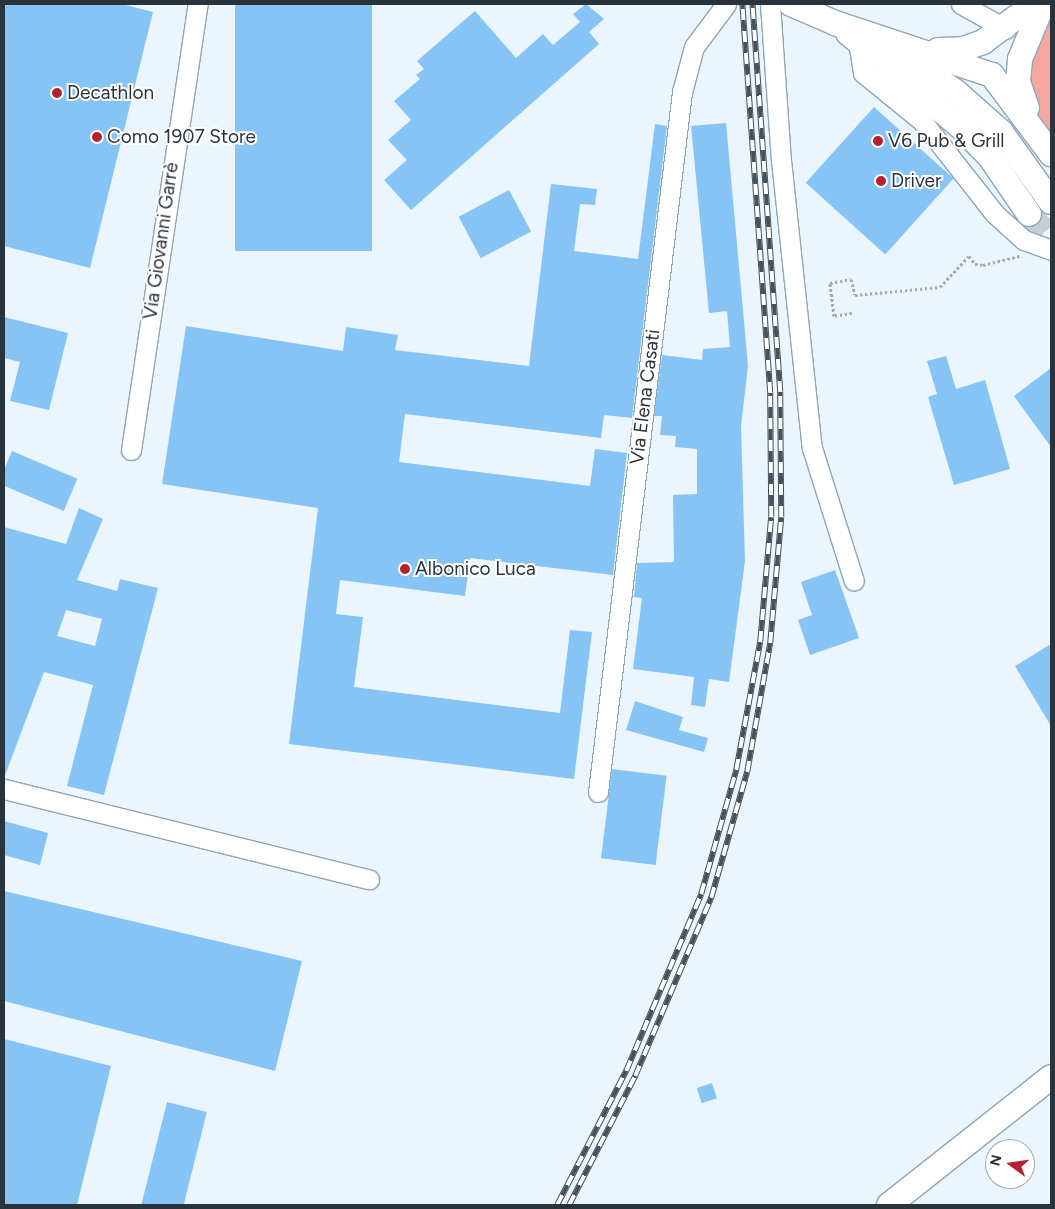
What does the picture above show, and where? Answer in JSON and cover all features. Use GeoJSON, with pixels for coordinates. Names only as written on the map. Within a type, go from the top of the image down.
{"type":"FeatureCollection","features":[{"type":"Feature","properties":{"kind":"main road"},"geometry":{"type":"LineString","coordinates":[[791,4],[835,23],[929,72],[1001,132]]}},
{"type":"Feature","properties":{"kind":"main road"},"geometry":{"type":"LineString","coordinates":[[1034,4],[1006,29],[975,66],[978,93],[1001,132],[1051,202]]}},
{"type":"Feature","properties":{"kind":"main road"},"geometry":{"type":"LineString","coordinates":[[1043,4],[1025,40],[1018,82],[1051,154]]}},
{"type":"Feature","properties":{"kind":"main road"},"geometry":{"type":"LineString","coordinates":[[918,50],[963,49],[1006,29]]}},
{"type":"Feature","properties":{"kind":"main road"},"geometry":{"type":"LineString","coordinates":[[861,37],[975,66],[992,75],[1008,92],[1051,154]]}},
{"type":"Feature","properties":{"kind":"main road"},"geometry":{"type":"LineString","coordinates":[[861,37],[961,127],[990,157],[1029,214]]}},
{"type":"Feature","properties":{"kind":"main road"},"geometry":{"type":"LineString","coordinates":[[889,1205],[1051,1077]]}},
{"type":"Feature","properties":{"kind":"street","name":"Via Giovanni Garrè"},"geometry":{"type":"LineString","coordinates":[[131,450],[198,4]]}},
{"type":"Feature","properties":{"kind":"street"},"geometry":{"type":"LineString","coordinates":[[770,4],[781,160],[812,448],[854,581]]}},
{"type":"Feature","properties":{"kind":"street"},"geometry":{"type":"LineString","coordinates":[[961,4],[1006,29]]}},
{"type":"Feature","properties":{"kind":"street","name":"Via Elena Casati"},"geometry":{"type":"LineString","coordinates":[[598,792],[682,92],[694,47],[724,9]]}},
{"type":"Feature","properties":{"kind":"street"},"geometry":{"type":"LineString","coordinates":[[861,37],[863,73],[922,121],[965,172],[995,214],[1024,240],[1051,250]]}},
{"type":"Feature","properties":{"kind":"street"},"geometry":{"type":"LineString","coordinates":[[4,789],[369,879]]}},
{"type":"Feature","properties":{"kind":"path"},"geometry":{"type":"LineString","coordinates":[[852,313],[834,316],[830,283],[851,279],[855,295],[940,287],[969,256],[975,264],[1010,262],[1026,252],[1024,240]]}},
{"type":"Feature","properties":{"kind":"shaded area"},"geometry":{"type":"Polygon","coordinates":[[[1051,5],[1051,139],[1028,104],[1027,56],[1051,5]]]}},
{"type":"Feature","properties":{"kind":"building"},"geometry":{"type":"Polygon","coordinates":[[[4,4],[122,4],[153,12],[90,268],[4,246],[4,4]]]}},
{"type":"Feature","properties":{"kind":"building"},"geometry":{"type":"Polygon","coordinates":[[[235,4],[372,4],[372,251],[235,251],[235,4]]]}},
{"type":"Feature","properties":{"kind":"building"},"geometry":{"type":"Polygon","coordinates":[[[586,4],[604,19],[589,32],[599,44],[411,210],[384,180],[407,160],[388,140],[411,120],[394,101],[420,79],[416,75],[424,69],[417,61],[475,11],[516,58],[543,34],[553,45],[580,22],[573,14],[586,4]]]}},
{"type":"Feature","properties":{"kind":"building","name":"Driver"},"geometry":{"type":"Polygon","coordinates":[[[874,107],[954,179],[885,254],[806,183],[874,107]]]}},
{"type":"Feature","properties":{"kind":"building"},"geometry":{"type":"Polygon","coordinates":[[[726,123],[748,366],[741,426],[745,561],[729,682],[709,679],[705,707],[691,705],[694,677],[633,669],[642,598],[634,597],[637,563],[674,562],[673,495],[697,494],[697,449],[675,447],[676,436],[660,435],[662,416],[654,416],[662,355],[702,360],[703,349],[730,347],[727,311],[709,313],[691,126],[726,123]]]}},
{"type":"Feature","properties":{"kind":"building"},"geometry":{"type":"Polygon","coordinates":[[[655,124],[667,126],[632,418],[604,415],[601,438],[405,414],[399,462],[590,486],[595,449],[627,453],[613,575],[470,558],[465,596],[340,580],[336,614],[363,617],[354,687],[560,713],[570,630],[592,632],[574,779],[289,744],[318,508],[162,484],[186,326],[343,351],[346,327],[398,335],[395,350],[529,366],[551,184],[597,189],[595,205],[580,204],[574,251],[638,259],[655,124]]]}},
{"type":"Feature","properties":{"kind":"building"},"geometry":{"type":"Polygon","coordinates":[[[509,190],[531,231],[481,258],[459,217],[509,190]]]}},
{"type":"Feature","properties":{"kind":"building"},"geometry":{"type":"Polygon","coordinates":[[[4,317],[68,333],[49,410],[10,401],[20,362],[4,358],[4,317]]]}},
{"type":"Feature","properties":{"kind":"building"},"geometry":{"type":"Polygon","coordinates":[[[946,356],[956,389],[985,380],[1010,469],[954,485],[928,397],[937,394],[927,361],[946,356]]]}},
{"type":"Feature","properties":{"kind":"building"},"geometry":{"type":"Polygon","coordinates":[[[1051,368],[1051,447],[1014,396],[1051,368]]]}},
{"type":"Feature","properties":{"kind":"building"},"geometry":{"type":"Polygon","coordinates":[[[12,451],[77,479],[64,511],[4,486],[4,470],[12,451]]]}},
{"type":"Feature","properties":{"kind":"building"},"geometry":{"type":"Polygon","coordinates":[[[79,508],[103,519],[77,580],[117,591],[120,579],[158,588],[104,795],[67,786],[93,685],[44,672],[4,778],[4,527],[66,544],[79,508]],[[66,610],[57,636],[95,646],[102,619],[66,610]]]}},
{"type":"Feature","properties":{"kind":"building"},"geometry":{"type":"Polygon","coordinates":[[[835,570],[859,638],[810,655],[798,620],[812,615],[801,582],[835,570]]]}},
{"type":"Feature","properties":{"kind":"building"},"geometry":{"type":"Polygon","coordinates":[[[1051,644],[1051,726],[1015,666],[1051,644]]]}},
{"type":"Feature","properties":{"kind":"building"},"geometry":{"type":"Polygon","coordinates":[[[635,701],[683,717],[679,730],[708,738],[704,752],[626,730],[635,701]]]}},
{"type":"Feature","properties":{"kind":"building"},"geometry":{"type":"Polygon","coordinates":[[[612,769],[667,776],[656,865],[601,858],[612,769]]]}},
{"type":"Feature","properties":{"kind":"building"},"geometry":{"type":"Polygon","coordinates":[[[4,821],[48,833],[40,865],[4,855],[4,821]]]}},
{"type":"Feature","properties":{"kind":"building"},"geometry":{"type":"Polygon","coordinates":[[[4,891],[302,961],[275,1071],[4,1001],[4,891]]]}},
{"type":"Feature","properties":{"kind":"building"},"geometry":{"type":"Polygon","coordinates":[[[4,1039],[111,1066],[77,1205],[4,1205],[4,1039]]]}},
{"type":"Feature","properties":{"kind":"building"},"geometry":{"type":"Polygon","coordinates":[[[712,1083],[717,1098],[702,1103],[697,1088],[712,1083]]]}},
{"type":"Feature","properties":{"kind":"building"},"geometry":{"type":"Polygon","coordinates":[[[167,1102],[207,1112],[184,1205],[141,1205],[167,1102]]]}},
{"type":"Feature","properties":{"kind":"tunnel"},"geometry":{"type":"LineString","coordinates":[[1029,214],[1051,238]]}},
{"type":"Feature","properties":{"kind":"railway"},"geometry":{"type":"LineString","coordinates":[[557,1205],[626,1071],[701,894],[736,770],[760,642],[771,517],[770,393],[742,4]]}},
{"type":"Feature","properties":{"kind":"railway"},"geometry":{"type":"LineString","coordinates":[[569,1205],[635,1076],[711,898],[747,772],[770,643],[781,517],[780,392],[752,4]]}},
{"type":"Feature","properties":{"kind":"place","name":"Decathlon"},"geometry":{"type":"Point","coordinates":[57,93]}},
{"type":"Feature","properties":{"kind":"place","name":"Como 1907 Store"},"geometry":{"type":"Point","coordinates":[97,137]}},
{"type":"Feature","properties":{"kind":"place","name":"V6 Pub & Grill"},"geometry":{"type":"Point","coordinates":[878,141]}},
{"type":"Feature","properties":{"kind":"place","name":"Driver"},"geometry":{"type":"Point","coordinates":[881,181]}},
{"type":"Feature","properties":{"kind":"place","name":"Albonico Luca"},"geometry":{"type":"Point","coordinates":[405,569]}}]}
